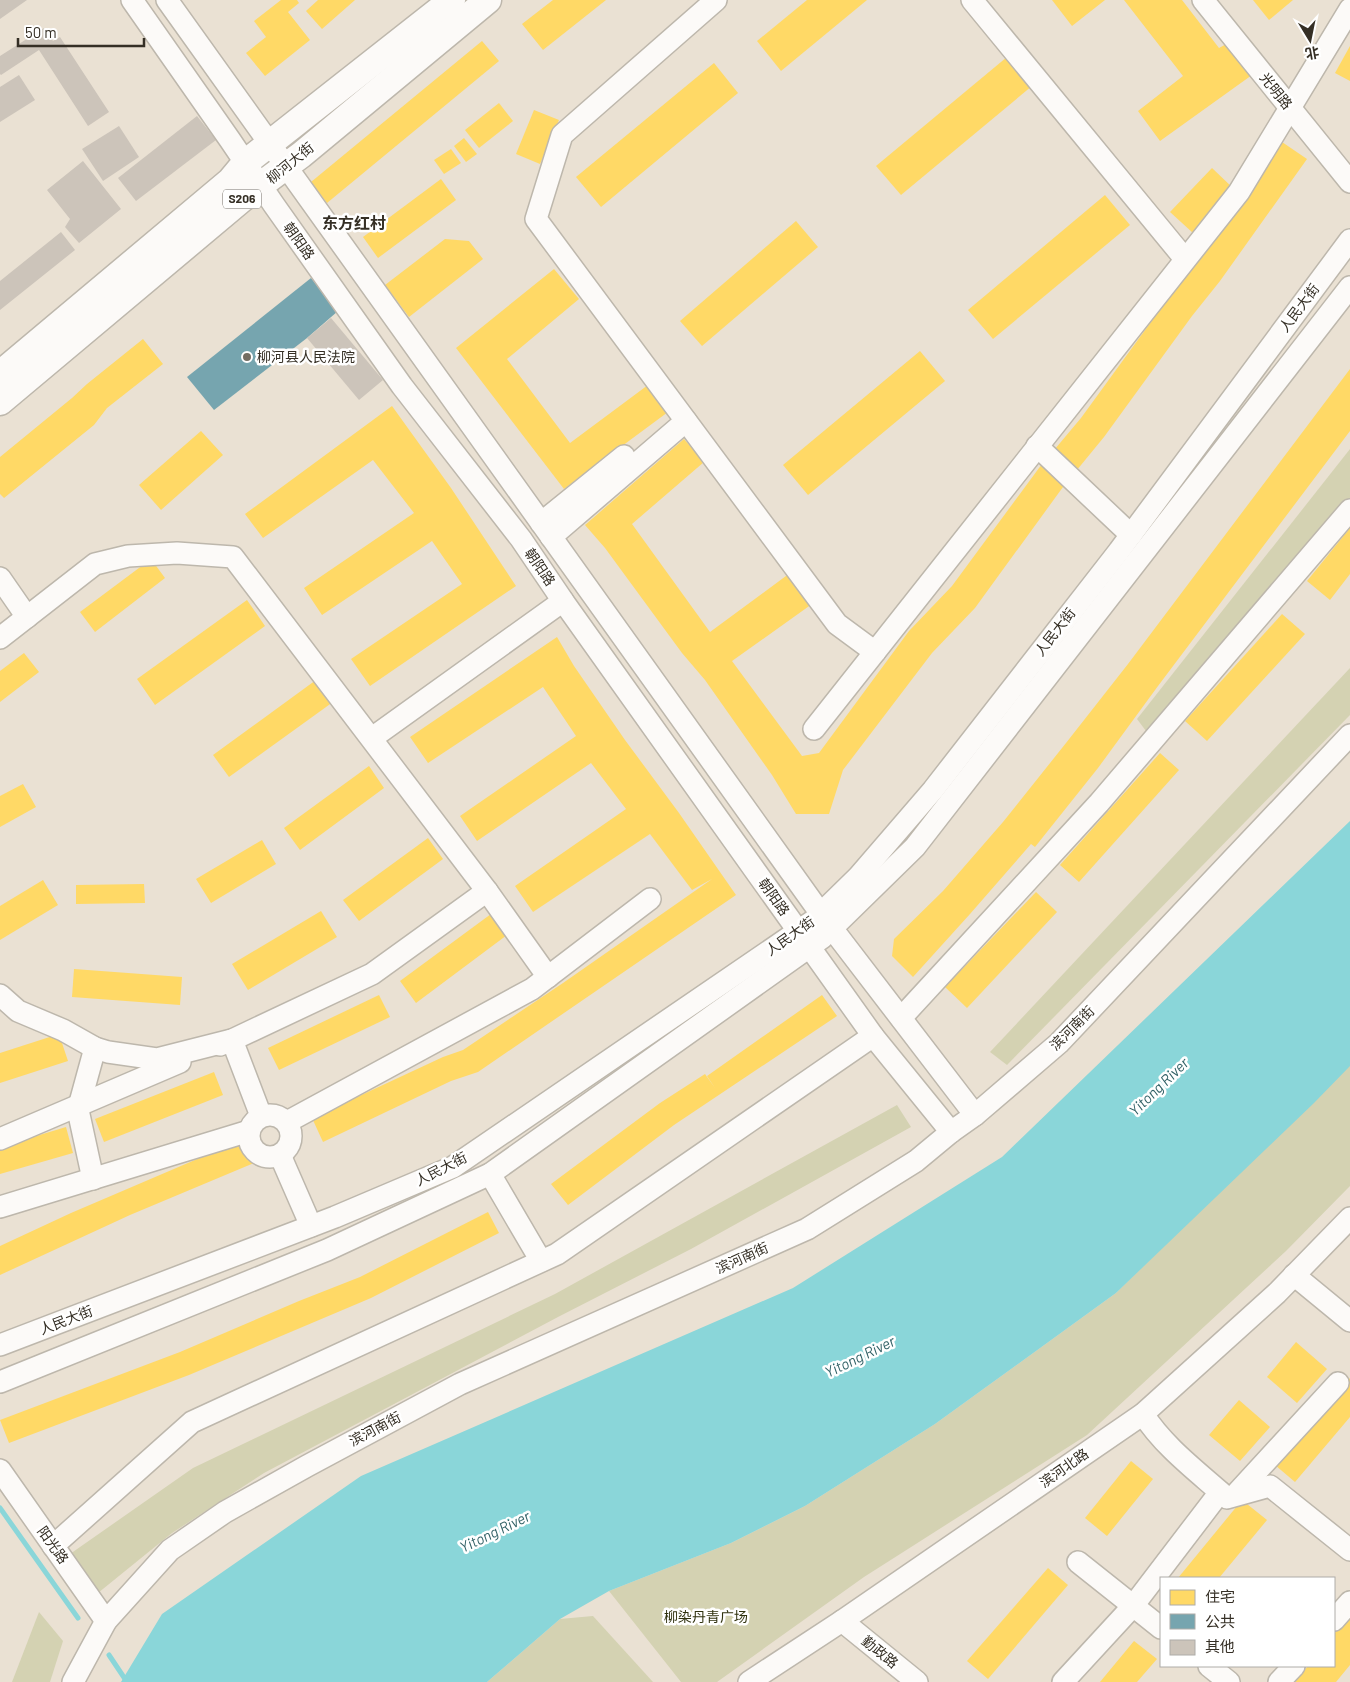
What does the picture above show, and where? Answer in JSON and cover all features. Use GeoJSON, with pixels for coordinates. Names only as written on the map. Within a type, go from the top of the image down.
{"type":"FeatureCollection","features":[{"type":"Feature","properties":{"kind":"main road","name":"柳河大街"},"geometry":{"type":"LineString","coordinates":[[0,374],[230,181],[245,163],[452,0]]}},
{"type":"Feature","properties":{"kind":"main road","name":"柳河大街"},"geometry":{"type":"LineString","coordinates":[[0,402],[235,205],[301,155],[488,0]]}},
{"type":"Feature","properties":{"kind":"street","name":"朝阳路"},"geometry":{"type":"LineString","coordinates":[[132,0],[402,386],[520,539],[562,601],[873,1036],[951,1132]]}},
{"type":"Feature","properties":{"kind":"street"},"geometry":{"type":"LineString","coordinates":[[168,0],[269,145],[286,165],[826,921],[976,1115]]}},
{"type":"Feature","properties":{"kind":"street"},"geometry":{"type":"LineString","coordinates":[[972,0],[1185,259]]}},
{"type":"Feature","properties":{"kind":"street","name":"光明路"},"geometry":{"type":"LineString","coordinates":[[1204,0],[1350,182]]}},
{"type":"Feature","properties":{"kind":"street"},"geometry":{"type":"LineString","coordinates":[[703,5],[562,135],[536,219],[837,624],[875,652]]}},
{"type":"Feature","properties":{"kind":"street"},"geometry":{"type":"LineString","coordinates":[[814,729],[1239,192],[1350,9]]}},
{"type":"Feature","properties":{"kind":"street","name":"人民大街"},"geometry":{"type":"LineString","coordinates":[[826,921],[858,877],[933,790],[1131,535],[1350,240]]}},
{"type":"Feature","properties":{"kind":"street","name":"人民大街"},"geometry":{"type":"LineString","coordinates":[[0,1382],[327,1250],[490,1174],[804,939],[915,847],[1350,286]]}},
{"type":"Feature","properties":{"kind":"street"},"geometry":{"type":"LineString","coordinates":[[546,530],[683,416]]}},
{"type":"Feature","properties":{"kind":"street"},"geometry":{"type":"LineString","coordinates":[[1037,446],[1131,535]]}},
{"type":"Feature","properties":{"kind":"street"},"geometry":{"type":"LineString","coordinates":[[901,1018],[1099,803],[1350,510]]}},
{"type":"Feature","properties":{"kind":"street"},"geometry":{"type":"LineString","coordinates":[[0,638],[95,564],[128,556],[177,553],[233,557],[372,738],[548,976]]}},
{"type":"Feature","properties":{"kind":"street"},"geometry":{"type":"LineString","coordinates":[[0,578],[27,617]]}},
{"type":"Feature","properties":{"kind":"street"},"geometry":{"type":"LineString","coordinates":[[372,738],[562,601]]}},
{"type":"Feature","properties":{"kind":"street","name":"滨河南街"},"geometry":{"type":"LineString","coordinates":[[73,1682],[106,1621],[170,1550],[225,1512],[460,1384],[807,1229],[916,1161],[951,1132],[976,1115],[1059,1043],[1350,735]]}},
{"type":"Feature","properties":{"kind":"street"},"geometry":{"type":"LineString","coordinates":[[0,1139],[80,1105],[166,1062],[232,1040],[372,974],[487,891]]}},
{"type":"Feature","properties":{"kind":"street"},"geometry":{"type":"LineString","coordinates":[[287,1122],[532,989],[650,898]]}},
{"type":"Feature","properties":{"kind":"street","name":"人民大街"},"geometry":{"type":"LineString","coordinates":[[0,1345],[311,1226],[453,1167],[804,939]]}},
{"type":"Feature","properties":{"kind":"street"},"geometry":{"type":"LineString","coordinates":[[0,995],[18,1011],[63,1030],[95,1048],[166,1062]]}},
{"type":"Feature","properties":{"kind":"street"},"geometry":{"type":"LineString","coordinates":[[53,1546],[192,1422],[557,1254],[873,1036]]}},
{"type":"Feature","properties":{"kind":"street"},"geometry":{"type":"LineString","coordinates":[[0,1207],[93,1179],[255,1123],[270,1114],[280,1116],[287,1122],[291,1131],[291,1140],[287,1149],[280,1155],[270,1158],[260,1155],[253,1149],[249,1140],[255,1123],[232,1040]]}},
{"type":"Feature","properties":{"kind":"street"},"geometry":{"type":"LineString","coordinates":[[93,1179],[78,1110],[95,1048]]}},
{"type":"Feature","properties":{"kind":"street"},"geometry":{"type":"LineString","coordinates":[[280,1155],[311,1226]]}},
{"type":"Feature","properties":{"kind":"street"},"geometry":{"type":"LineString","coordinates":[[490,1174],[541,1261]]}},
{"type":"Feature","properties":{"kind":"street","name":"滨河北路"},"geometry":{"type":"LineString","coordinates":[[748,1682],[842,1621],[1143,1414],[1294,1275],[1350,1218]]}},
{"type":"Feature","properties":{"kind":"street"},"geometry":{"type":"LineString","coordinates":[[1294,1275],[1350,1321]]}},
{"type":"Feature","properties":{"kind":"street"},"geometry":{"type":"LineString","coordinates":[[1063,1682],[1133,1606],[1228,1494],[1338,1383]]}},
{"type":"Feature","properties":{"kind":"street"},"geometry":{"type":"LineString","coordinates":[[1143,1414],[1149,1424],[1183,1459],[1228,1494],[1270,1486],[1350,1550]]}},
{"type":"Feature","properties":{"kind":"street","name":"阳光路"},"geometry":{"type":"LineString","coordinates":[[0,1470],[106,1621]]}},
{"type":"Feature","properties":{"kind":"street"},"geometry":{"type":"LineString","coordinates":[[1078,1562],[1160,1627]]}},
{"type":"Feature","properties":{"kind":"street"},"geometry":{"type":"LineString","coordinates":[[1335,1619],[1350,1602]]}},
{"type":"Feature","properties":{"kind":"street","name":"勤政路"},"geometry":{"type":"LineString","coordinates":[[842,1621],[917,1682]]}},
{"type":"Feature","properties":{"kind":"street"},"geometry":{"type":"LineString","coordinates":[[1209,1667],[1229,1682]]}},
{"type":"Feature","properties":{"kind":"street"},"geometry":{"type":"LineString","coordinates":[[1279,1682],[1293,1667]]}},
{"type":"Feature","properties":{"kind":"green space"},"geometry":{"type":"Polygon","coordinates":[[[1350,449],[1350,502],[1149,735],[1137,719],[1350,449]]]}},
{"type":"Feature","properties":{"kind":"green space"},"geometry":{"type":"Polygon","coordinates":[[[1350,668],[1350,715],[1007,1065],[990,1052],[1350,668]]]}},
{"type":"Feature","properties":{"kind":"green space","name":"柳染丹青广场"},"geometry":{"type":"Polygon","coordinates":[[[1350,1064],[1350,1186],[1286,1251],[1087,1435],[864,1577],[717,1682],[681,1682],[609,1591],[731,1543],[805,1506],[935,1424],[1116,1293],[1350,1064]]]}},
{"type":"Feature","properties":{"kind":"green space"},"geometry":{"type":"Polygon","coordinates":[[[897,1105],[911,1127],[691,1249],[558,1317],[264,1473],[172,1533],[98,1593],[70,1554],[193,1468],[555,1294],[897,1105]]]}},
{"type":"Feature","properties":{"kind":"green space"},"geometry":{"type":"Polygon","coordinates":[[[39,1612],[63,1641],[50,1682],[12,1682],[39,1612]]]}},
{"type":"Feature","properties":{"kind":"green space"},"geometry":{"type":"Polygon","coordinates":[[[593,1616],[653,1682],[487,1682],[560,1619],[593,1616]]]}},
{"type":"Feature","properties":{"kind":"water","name":"Yitong River"},"geometry":{"type":"Polygon","coordinates":[[[1350,821],[1350,1066],[1116,1293],[935,1424],[805,1506],[731,1543],[609,1591],[560,1619],[487,1682],[121,1682],[162,1614],[361,1476],[793,1288],[1002,1157],[1350,821]]]}},
{"type":"Feature","properties":{"kind":"building: 住宅"},"geometry":{"type":"Polygon","coordinates":[[[281,0],[297,0],[299,3],[288,12],[310,40],[265,76],[246,53],[266,37],[254,21],[281,0]]]}},
{"type":"Feature","properties":{"kind":"building: 住宅"},"geometry":{"type":"Polygon","coordinates":[[[318,0],[355,0],[322,29],[306,11],[318,0]]]}},
{"type":"Feature","properties":{"kind":"building: 住宅"},"geometry":{"type":"Polygon","coordinates":[[[553,0],[606,0],[543,50],[522,24],[553,0]]]}},
{"type":"Feature","properties":{"kind":"building: 住宅"},"geometry":{"type":"Polygon","coordinates":[[[807,0],[867,0],[781,71],[757,41],[807,0]]]}},
{"type":"Feature","properties":{"kind":"building: 住宅"},"geometry":{"type":"Polygon","coordinates":[[[1052,0],[1105,0],[1072,26],[1052,0]]]}},
{"type":"Feature","properties":{"kind":"building: 住宅"},"geometry":{"type":"Polygon","coordinates":[[[1124,0],[1182,0],[1219,48],[1230,42],[1252,75],[1160,141],[1138,111],[1183,76],[1124,0]]]}},
{"type":"Feature","properties":{"kind":"building: 住宅"},"geometry":{"type":"Polygon","coordinates":[[[1253,0],[1293,0],[1269,20],[1253,0]]]}},
{"type":"Feature","properties":{"kind":"building: 住宅"},"geometry":{"type":"Polygon","coordinates":[[[482,41],[499,61],[327,203],[311,182],[482,41]]]}},
{"type":"Feature","properties":{"kind":"building: 住宅"},"geometry":{"type":"Polygon","coordinates":[[[1350,46],[1350,81],[1335,73],[1350,46]]]}},
{"type":"Feature","properties":{"kind":"building: 住宅"},"geometry":{"type":"Polygon","coordinates":[[[1013,52],[1038,81],[901,195],[876,166],[1013,52]]]}},
{"type":"Feature","properties":{"kind":"building: 住宅"},"geometry":{"type":"Polygon","coordinates":[[[714,63],[738,93],[601,207],[576,177],[714,63]]]}},
{"type":"Feature","properties":{"kind":"building: 住宅"},"geometry":{"type":"Polygon","coordinates":[[[499,103],[513,121],[479,148],[465,130],[499,103]]]}},
{"type":"Feature","properties":{"kind":"building: 住宅"},"geometry":{"type":"Polygon","coordinates":[[[534,110],[559,120],[540,164],[516,154],[534,110]]]}},
{"type":"Feature","properties":{"kind":"building: 住宅"},"geometry":{"type":"Polygon","coordinates":[[[464,138],[477,154],[466,162],[454,146],[464,138]]]}},
{"type":"Feature","properties":{"kind":"building: 住宅"},"geometry":{"type":"Polygon","coordinates":[[[1282,142],[1307,159],[1220,281],[1192,316],[1104,437],[1063,487],[975,608],[932,653],[843,770],[829,814],[796,814],[772,775],[705,680],[682,653],[605,548],[585,525],[684,439],[704,462],[632,524],[710,632],[790,573],[812,604],[732,661],[802,756],[819,753],[909,631],[952,586],[1039,468],[1081,418],[1282,142]]]}},
{"type":"Feature","properties":{"kind":"building: 住宅"},"geometry":{"type":"Polygon","coordinates":[[[451,149],[461,163],[444,174],[434,160],[451,149]]]}},
{"type":"Feature","properties":{"kind":"building: 住宅"},"geometry":{"type":"Polygon","coordinates":[[[1212,168],[1234,189],[1193,233],[1170,212],[1212,168]]]}},
{"type":"Feature","properties":{"kind":"building: 住宅"},"geometry":{"type":"Polygon","coordinates":[[[441,179],[456,200],[378,258],[363,237],[441,179]]]}},
{"type":"Feature","properties":{"kind":"building: 住宅"},"geometry":{"type":"Polygon","coordinates":[[[1105,195],[1130,225],[993,339],[968,310],[1105,195]]]}},
{"type":"Feature","properties":{"kind":"building: 住宅"},"geometry":{"type":"Polygon","coordinates":[[[796,221],[818,247],[702,346],[680,321],[796,221]]]}},
{"type":"Feature","properties":{"kind":"building: 住宅"},"geometry":{"type":"Polygon","coordinates":[[[445,239],[469,241],[483,259],[409,317],[385,285],[445,239]]]}},
{"type":"Feature","properties":{"kind":"building: 住宅"},"geometry":{"type":"Polygon","coordinates":[[[554,269],[579,299],[507,359],[570,443],[648,385],[668,412],[564,489],[456,348],[554,269]]]}},
{"type":"Feature","properties":{"kind":"building: 住宅"},"geometry":{"type":"Polygon","coordinates":[[[143,339],[163,364],[107,408],[94,425],[4,498],[0,494],[0,457],[143,339]]]}},
{"type":"Feature","properties":{"kind":"building: 住宅"},"geometry":{"type":"Polygon","coordinates":[[[920,351],[945,381],[808,495],[783,465],[920,351]]]}},
{"type":"Feature","properties":{"kind":"building: 住宅"},"geometry":{"type":"Polygon","coordinates":[[[1350,369],[1350,431],[1098,768],[1035,847],[1031,844],[913,977],[892,956],[894,939],[943,891],[1003,822],[1128,664],[1350,369]]]}},
{"type":"Feature","properties":{"kind":"building: 住宅"},"geometry":{"type":"Polygon","coordinates":[[[392,406],[451,488],[516,586],[370,686],[351,659],[462,584],[432,541],[322,615],[304,588],[414,513],[373,460],[263,538],[245,514],[392,406]]]}},
{"type":"Feature","properties":{"kind":"building: 住宅"},"geometry":{"type":"Polygon","coordinates":[[[201,431],[223,455],[161,510],[139,485],[201,431]]]}},
{"type":"Feature","properties":{"kind":"building: 住宅"},"geometry":{"type":"Polygon","coordinates":[[[1350,528],[1350,574],[1330,600],[1307,581],[1350,528]]]}},
{"type":"Feature","properties":{"kind":"building: 住宅"},"geometry":{"type":"Polygon","coordinates":[[[151,559],[165,578],[95,632],[80,612],[151,559]]]}},
{"type":"Feature","properties":{"kind":"building: 住宅"},"geometry":{"type":"Polygon","coordinates":[[[247,600],[265,626],[155,705],[137,679],[247,600]]]}},
{"type":"Feature","properties":{"kind":"building: 住宅"},"geometry":{"type":"Polygon","coordinates":[[[1282,614],[1305,634],[1207,741],[1185,721],[1282,614]]]}},
{"type":"Feature","properties":{"kind":"building: 住宅"},"geometry":{"type":"Polygon","coordinates":[[[557,637],[574,666],[625,740],[736,895],[478,1072],[451,1081],[323,1142],[312,1118],[443,1057],[463,1050],[712,879],[692,890],[650,834],[533,912],[515,886],[626,809],[591,763],[477,841],[460,816],[576,736],[543,687],[428,763],[410,737],[557,637]]]}},
{"type":"Feature","properties":{"kind":"building: 住宅"},"geometry":{"type":"Polygon","coordinates":[[[24,653],[39,672],[0,702],[0,671],[24,653]]]}},
{"type":"Feature","properties":{"kind":"building: 住宅"},"geometry":{"type":"Polygon","coordinates":[[[316,680],[333,702],[229,777],[213,755],[316,680]]]}},
{"type":"Feature","properties":{"kind":"building: 住宅"},"geometry":{"type":"Polygon","coordinates":[[[1160,753],[1179,770],[1079,882],[1060,865],[1160,753]]]}},
{"type":"Feature","properties":{"kind":"building: 住宅"},"geometry":{"type":"Polygon","coordinates":[[[369,766],[384,788],[300,850],[284,828],[369,766]]]}},
{"type":"Feature","properties":{"kind":"building: 住宅"},"geometry":{"type":"Polygon","coordinates":[[[23,784],[36,807],[0,827],[0,796],[23,784]]]}},
{"type":"Feature","properties":{"kind":"building: 住宅"},"geometry":{"type":"Polygon","coordinates":[[[428,838],[443,859],[359,921],[343,900],[428,838]]]}},
{"type":"Feature","properties":{"kind":"building: 住宅"},"geometry":{"type":"Polygon","coordinates":[[[262,840],[276,864],[211,903],[196,879],[262,840]]]}},
{"type":"Feature","properties":{"kind":"building: 住宅"},"geometry":{"type":"Polygon","coordinates":[[[43,880],[58,905],[0,940],[0,906],[43,880]]]}},
{"type":"Feature","properties":{"kind":"building: 住宅"},"geometry":{"type":"Polygon","coordinates":[[[144,884],[145,903],[76,904],[76,885],[144,884]]]}},
{"type":"Feature","properties":{"kind":"building: 住宅"},"geometry":{"type":"Polygon","coordinates":[[[1036,892],[1057,912],[967,1008],[945,987],[1036,892]]]}},
{"type":"Feature","properties":{"kind":"building: 住宅"},"geometry":{"type":"Polygon","coordinates":[[[321,911],[337,937],[248,990],[232,964],[321,911]]]}},
{"type":"Feature","properties":{"kind":"building: 住宅"},"geometry":{"type":"Polygon","coordinates":[[[491,914],[507,935],[416,1003],[400,981],[491,914]]]}},
{"type":"Feature","properties":{"kind":"building: 住宅"},"geometry":{"type":"Polygon","coordinates":[[[74,969],[182,977],[180,1005],[72,997],[74,969]]]}},
{"type":"Feature","properties":{"kind":"building: 住宅"},"geometry":{"type":"Polygon","coordinates":[[[379,995],[390,1017],[279,1070],[268,1048],[379,995]]]}},
{"type":"Feature","properties":{"kind":"building: 住宅"},"geometry":{"type":"Polygon","coordinates":[[[822,995],[837,1016],[674,1125],[568,1205],[551,1184],[660,1103],[705,1074],[715,1088],[707,1076],[822,995]]]}},
{"type":"Feature","properties":{"kind":"building: 住宅"},"geometry":{"type":"Polygon","coordinates":[[[59,1034],[68,1061],[0,1083],[0,1053],[59,1034]]]}},
{"type":"Feature","properties":{"kind":"building: 住宅"},"geometry":{"type":"Polygon","coordinates":[[[214,1072],[223,1095],[104,1142],[95,1119],[214,1072]]]}},
{"type":"Feature","properties":{"kind":"building: 住宅"},"geometry":{"type":"Polygon","coordinates":[[[66,1127],[73,1153],[0,1174],[0,1147],[66,1127]]]}},
{"type":"Feature","properties":{"kind":"building: 住宅"},"geometry":{"type":"Polygon","coordinates":[[[244,1139],[254,1163],[130,1215],[0,1275],[0,1246],[71,1213],[244,1139]]]}},
{"type":"Feature","properties":{"kind":"building: 住宅"},"geometry":{"type":"Polygon","coordinates":[[[488,1212],[499,1233],[371,1298],[189,1375],[9,1443],[0,1420],[180,1352],[360,1277],[488,1212]]]}},
{"type":"Feature","properties":{"kind":"building: 住宅"},"geometry":{"type":"Polygon","coordinates":[[[1296,1342],[1327,1369],[1297,1403],[1267,1377],[1296,1342]]]}},
{"type":"Feature","properties":{"kind":"building: 住宅"},"geometry":{"type":"Polygon","coordinates":[[[1350,1378],[1350,1417],[1295,1482],[1275,1465],[1350,1378]]]}},
{"type":"Feature","properties":{"kind":"building: 住宅"},"geometry":{"type":"Polygon","coordinates":[[[1239,1400],[1270,1427],[1240,1461],[1209,1435],[1239,1400]]]}},
{"type":"Feature","properties":{"kind":"building: 住宅"},"geometry":{"type":"Polygon","coordinates":[[[1131,1461],[1153,1479],[1107,1536],[1085,1518],[1131,1461]]]}},
{"type":"Feature","properties":{"kind":"building: 住宅"},"geometry":{"type":"Polygon","coordinates":[[[1242,1500],[1267,1520],[1220,1577],[1179,1577],[1242,1500]]]}},
{"type":"Feature","properties":{"kind":"building: 住宅"},"geometry":{"type":"Polygon","coordinates":[[[1048,1568],[1068,1585],[988,1679],[967,1661],[1048,1568]]]}},
{"type":"Feature","properties":{"kind":"building: 住宅"},"geometry":{"type":"Polygon","coordinates":[[[1350,1614],[1350,1665],[1336,1682],[1295,1682],[1307,1667],[1335,1667],[1335,1633],[1350,1614]]]}},
{"type":"Feature","properties":{"kind":"building: 住宅"},"geometry":{"type":"Polygon","coordinates":[[[1134,1641],[1157,1659],[1137,1682],[1100,1682],[1134,1641]]]}},
{"type":"Feature","properties":{"kind":"building: 公共","name":"柳河县人民法院"},"geometry":{"type":"Polygon","coordinates":[[[311,278],[338,311],[307,338],[214,410],[187,377],[311,278]]]}},
{"type":"Feature","properties":{"kind":"building: 其他"},"geometry":{"type":"Polygon","coordinates":[[[0,0],[27,0],[0,19],[0,0]]]}},
{"type":"Feature","properties":{"kind":"building: 其他"},"geometry":{"type":"Polygon","coordinates":[[[44,28],[53,41],[60,37],[109,112],[88,126],[39,50],[0,74],[0,56],[44,28]]]}},
{"type":"Feature","properties":{"kind":"building: 其他"},"geometry":{"type":"Polygon","coordinates":[[[19,75],[35,100],[0,122],[0,87],[19,75]]]}},
{"type":"Feature","properties":{"kind":"building: 其他"},"geometry":{"type":"Polygon","coordinates":[[[197,116],[216,140],[136,201],[118,178],[197,116]]]}},
{"type":"Feature","properties":{"kind":"building: 其他"},"geometry":{"type":"Polygon","coordinates":[[[119,126],[139,157],[103,181],[82,149],[119,126]]]}},
{"type":"Feature","properties":{"kind":"building: 其他"},"geometry":{"type":"Polygon","coordinates":[[[83,161],[121,209],[79,243],[65,227],[70,219],[47,190],[83,161]]]}},
{"type":"Feature","properties":{"kind":"building: 其他"},"geometry":{"type":"Polygon","coordinates":[[[61,232],[75,250],[0,310],[0,281],[61,232]]]}},
{"type":"Feature","properties":{"kind":"building: 其他"},"geometry":{"type":"Polygon","coordinates":[[[331,318],[383,380],[359,400],[307,338],[331,318]]]}},
{"type":"Feature","properties":{"kind":"waterway"},"geometry":{"type":"LineString","coordinates":[[0,1508],[78,1618]]}},
{"type":"Feature","properties":{"kind":"waterway"},"geometry":{"type":"LineString","coordinates":[[109,1655],[127,1682]]}},
{"type":"Feature","properties":{"kind":"place","name":"柳河县人民法院"},"geometry":{"type":"Point","coordinates":[247,357]}},
{"type":"Feature","properties":{"kind":"district","name":"东方红村"},"geometry":{"type":"Point","coordinates":[354,223]}}]}
